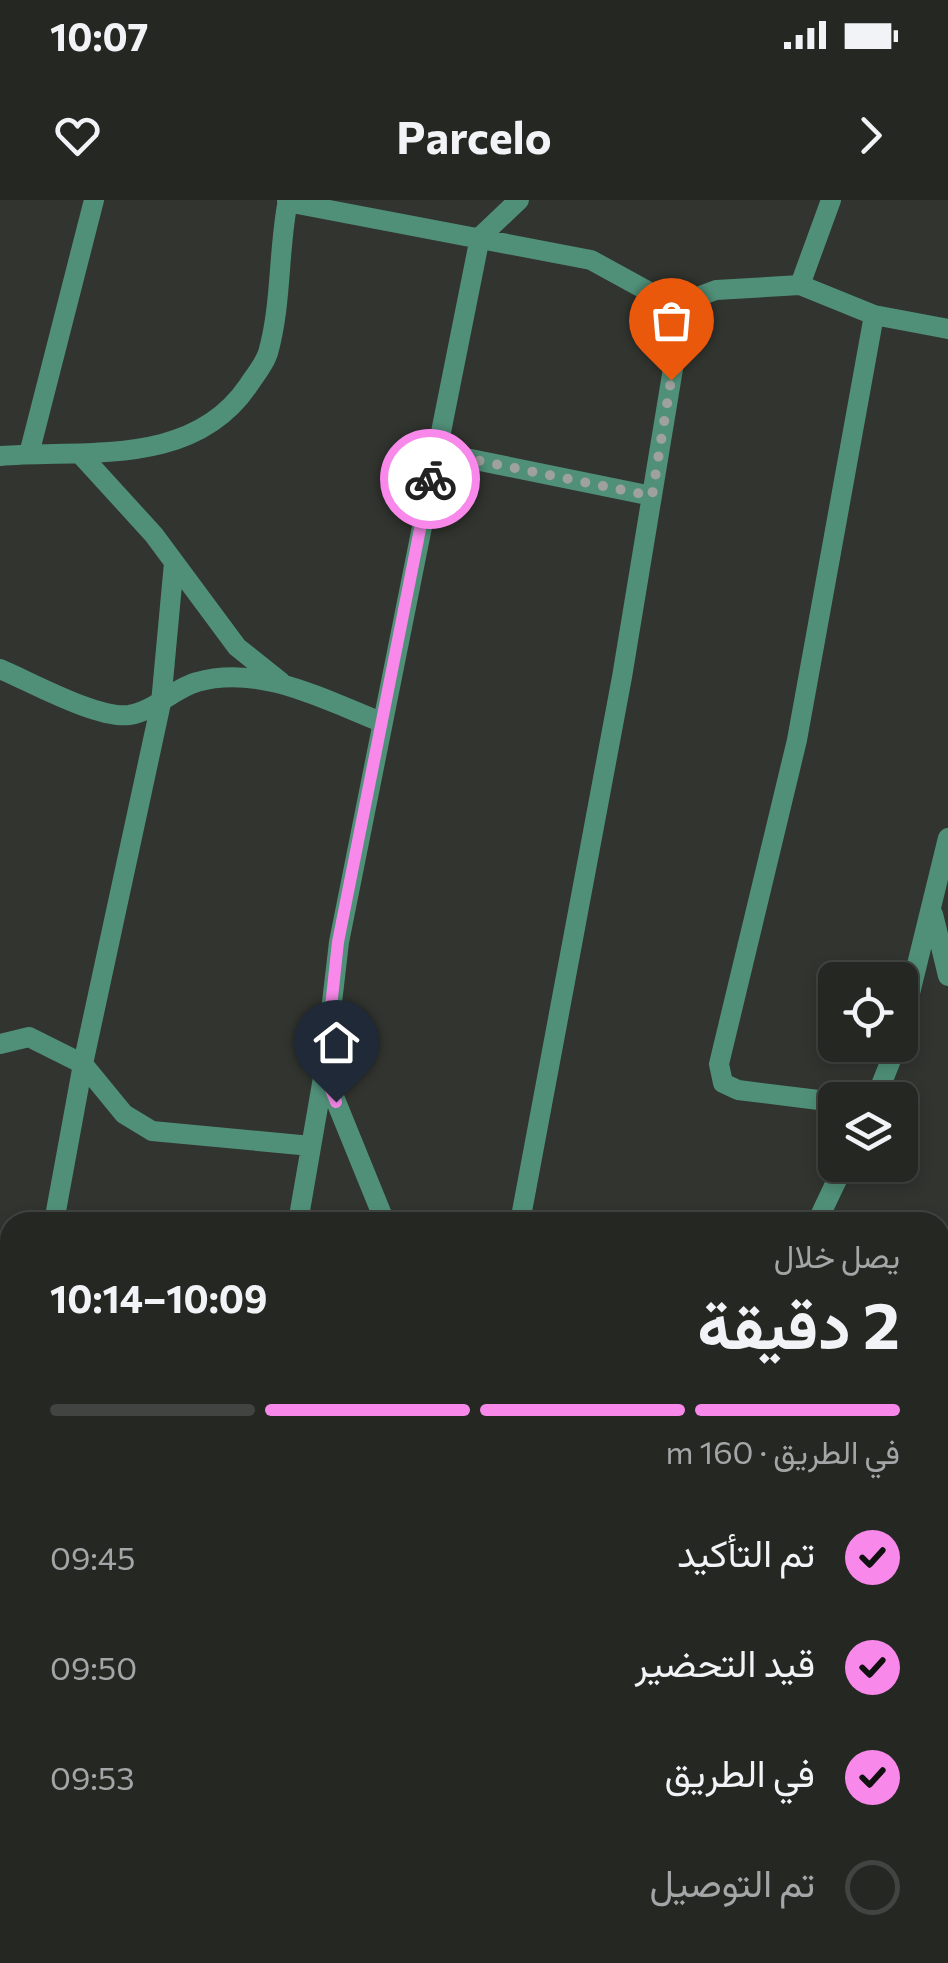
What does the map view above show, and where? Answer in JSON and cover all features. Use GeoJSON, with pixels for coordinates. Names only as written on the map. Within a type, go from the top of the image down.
{"type":"FeatureCollection","features":[{"type":"Feature","properties":{"kind":"street"},"geometry":{"type":"LineString","coordinates":[[30,454],[94,200]]}},
{"type":"Feature","properties":{"kind":"street"},"geometry":{"type":"LineString","coordinates":[[300,1212],[324,1072],[338,942],[480,237],[519,200]]}},
{"type":"Feature","properties":{"kind":"street"},"geometry":{"type":"LineString","coordinates":[[800,285],[830,200]]}},
{"type":"Feature","properties":{"kind":"street"},"geometry":{"type":"LineString","coordinates":[[0,456],[82,456],[173,443],[207,428],[240,398],[266,358],[276,317],[288,201],[591,260],[664,300],[684,302],[716,290],[800,285],[874,315],[948,329]]}},
{"type":"Feature","properties":{"kind":"street"},"geometry":{"type":"LineString","coordinates":[[522,1212],[684,302]]}},
{"type":"Feature","properties":{"kind":"street"},"geometry":{"type":"LineString","coordinates":[[818,1100],[738,1090],[723,1083],[719,1064],[797,740],[874,315]]}},
{"type":"Feature","properties":{"kind":"street"},"geometry":{"type":"LineString","coordinates":[[436,452],[652,496]]}},
{"type":"Feature","properties":{"kind":"street"},"geometry":{"type":"LineString","coordinates":[[82,456],[122,498],[237,647],[283,684]]}},
{"type":"Feature","properties":{"kind":"street"},"geometry":{"type":"LineString","coordinates":[[58,1212],[83,1064],[161,703],[174,563]]}},
{"type":"Feature","properties":{"kind":"street"},"geometry":{"type":"LineString","coordinates":[[0,669],[104,712],[128,715],[161,703],[196,682],[234,678],[283,684],[381,722]]}},
{"type":"Feature","properties":{"kind":"street"},"geometry":{"type":"LineString","coordinates":[[918,967],[948,838]]}},
{"type":"Feature","properties":{"kind":"street"},"geometry":{"type":"LineString","coordinates":[[933,912],[948,976]]}},
{"type":"Feature","properties":{"kind":"street"},"geometry":{"type":"LineString","coordinates":[[0,1044],[29,1037],[83,1064],[124,1114],[152,1131],[311,1146]]}},
{"type":"Feature","properties":{"kind":"street"},"geometry":{"type":"LineString","coordinates":[[324,1072],[381,1212]]}},
{"type":"Feature","properties":{"kind":"street"},"geometry":{"type":"LineString","coordinates":[[822,1212],[836,1182]]}},
{"type":"Feature","properties":{"kind":"way so far"},"geometry":{"type":"LineString","coordinates":[[430,479],[436,452],[652,496],[671,380]]}},
{"type":"Feature","properties":{"kind":"route"},"geometry":{"type":"LineString","coordinates":[[336,1102],[324,1072],[338,942],[430,479]]}}]}
